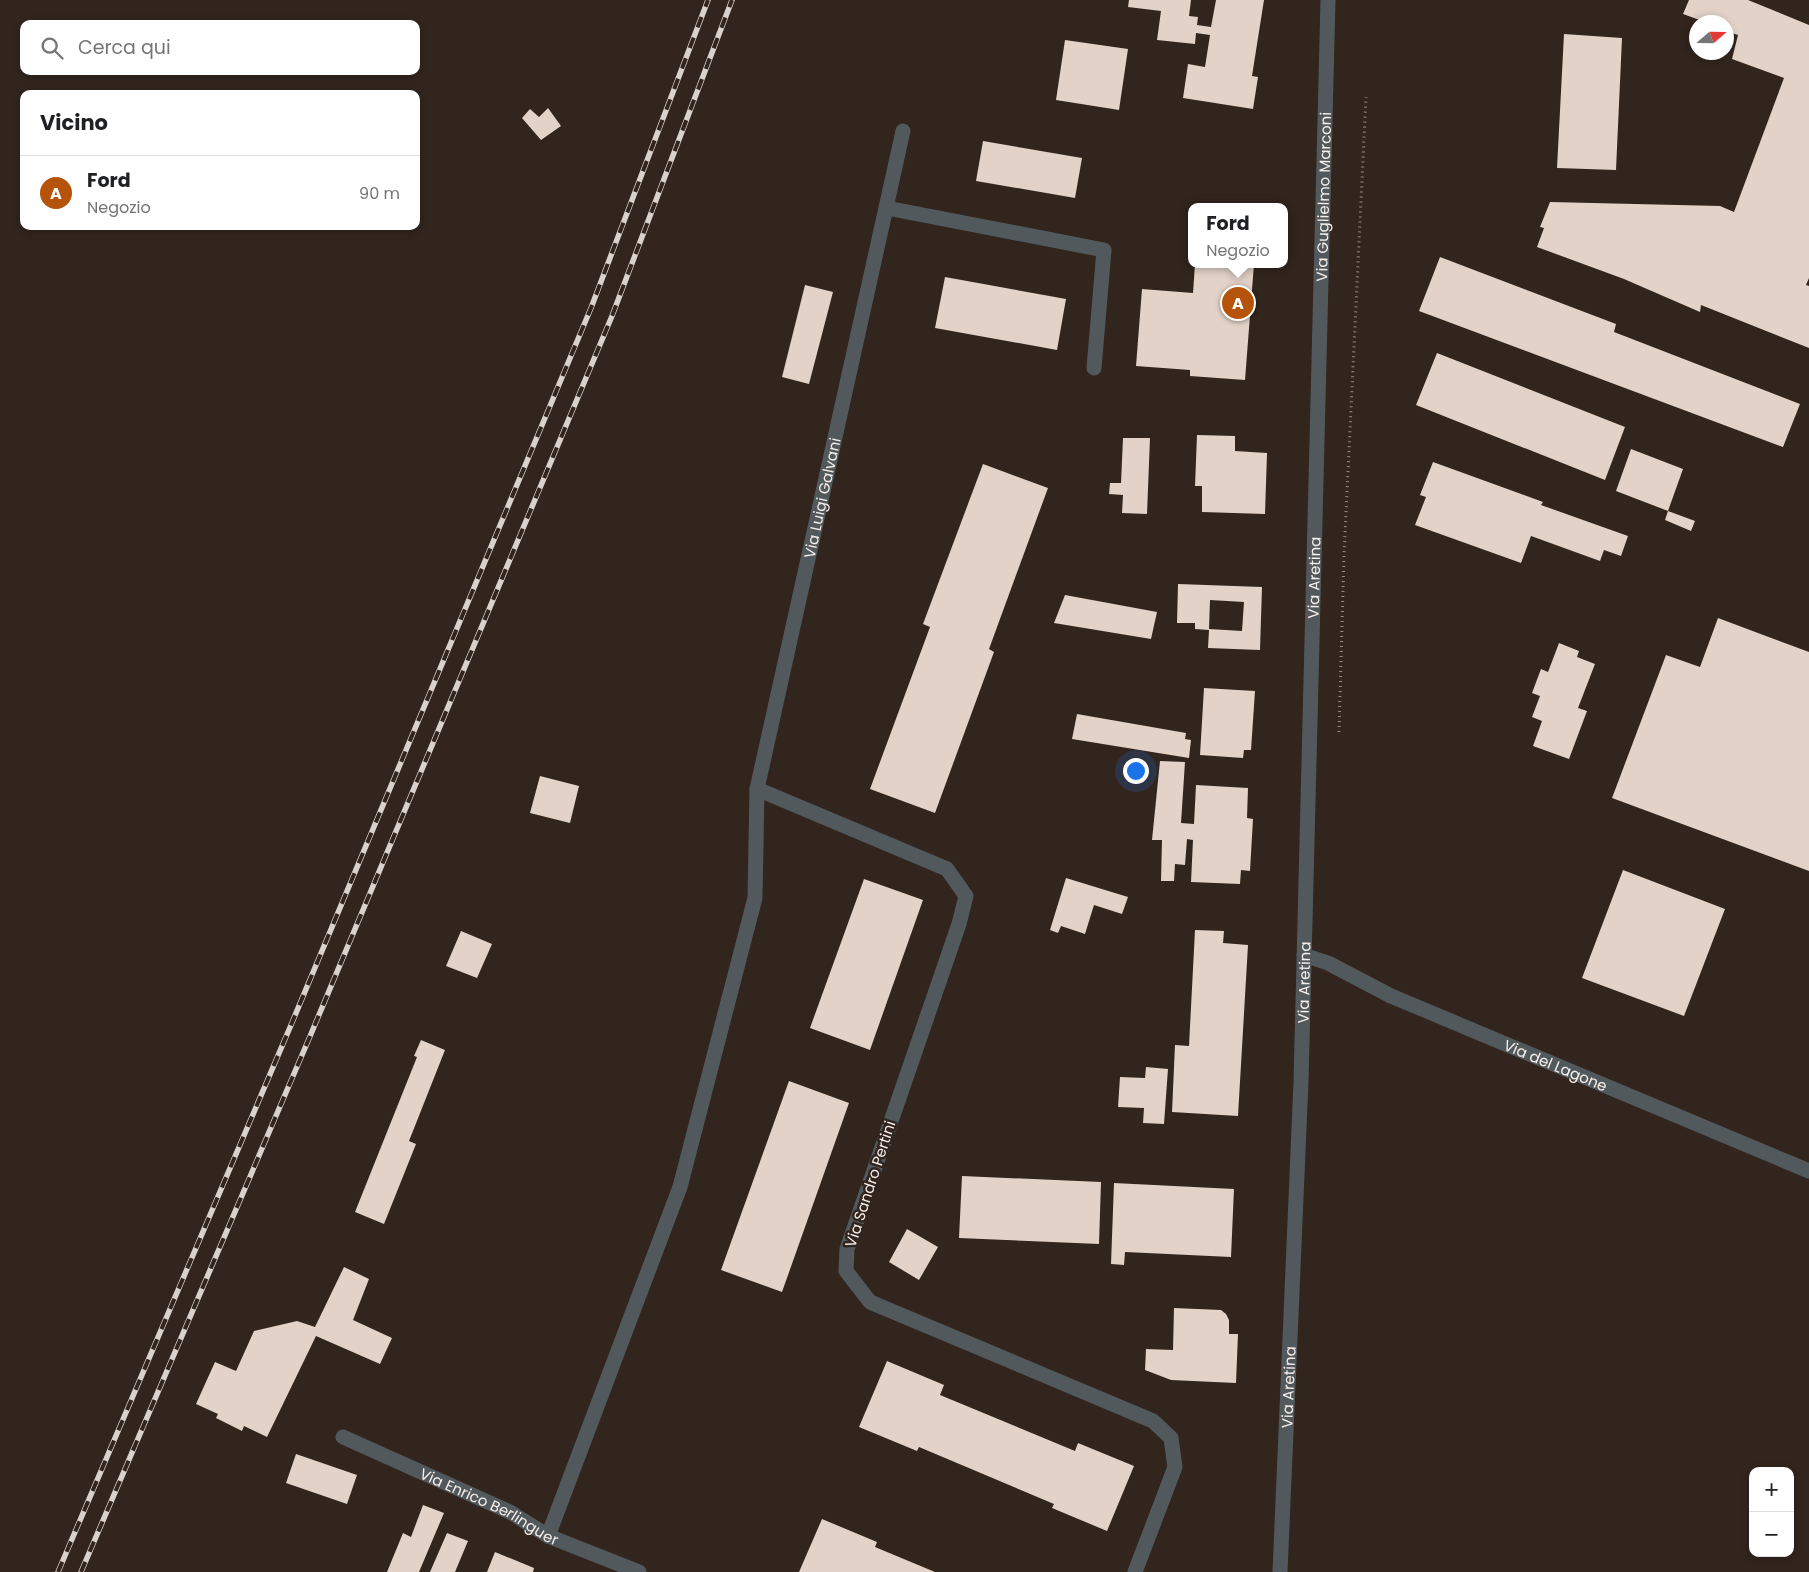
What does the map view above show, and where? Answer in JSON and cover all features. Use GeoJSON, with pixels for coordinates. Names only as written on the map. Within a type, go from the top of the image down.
{"type":"FeatureCollection","features":[{"type":"Feature","properties":{"kind":"street","name":"Via Guglielmo Marconi"},"geometry":{"type":"LineString","coordinates":[[1318,394],[1328,0]]}},
{"type":"Feature","properties":{"kind":"street","name":"Via Luigi Galvani"},"geometry":{"type":"LineString","coordinates":[[548,1536],[680,1188],[755,898],[757,790],[903,131]]}},
{"type":"Feature","properties":{"kind":"street"},"geometry":{"type":"LineString","coordinates":[[887,208],[1104,250],[1094,368]]}},
{"type":"Feature","properties":{"kind":"street","name":"Via Aretina"},"geometry":{"type":"LineString","coordinates":[[1280,1572],[1301,1082],[1318,394]]}},
{"type":"Feature","properties":{"kind":"street","name":"Via Sandro Pertini"},"geometry":{"type":"LineString","coordinates":[[757,790],[947,869],[966,896],[959,924],[847,1249],[846,1271],[870,1302],[1153,1421],[1171,1438],[1175,1467],[1135,1572]]}},
{"type":"Feature","properties":{"kind":"street","name":"Via del Lagone"},"geometry":{"type":"LineString","coordinates":[[1304,956],[1328,963],[1391,996],[1809,1171]]}},
{"type":"Feature","properties":{"kind":"street","name":"Via Enrico Berlinguer"},"geometry":{"type":"LineString","coordinates":[[343,1436],[510,1512],[548,1536],[639,1572]]}},
{"type":"Feature","properties":{"kind":"building"},"geometry":{"type":"Polygon","coordinates":[[[1129,0],[1191,0],[1189,16],[1198,17],[1197,25],[1211,27],[1216,0],[1264,0],[1252,76],[1258,77],[1253,109],[1183,98],[1188,64],[1205,67],[1210,35],[1196,33],[1195,44],[1157,40],[1161,11],[1128,7],[1129,0]]]}},
{"type":"Feature","properties":{"kind":"building"},"geometry":{"type":"Polygon","coordinates":[[[1689,0],[1748,0],[1809,25],[1809,278],[1806,285],[1809,286],[1809,348],[1701,305],[1700,312],[1624,279],[1537,247],[1544,228],[1540,227],[1550,202],[1720,206],[1734,212],[1784,78],[1734,60],[1738,35],[1734,34],[1734,15],[1689,16],[1683,14],[1689,0]]]}},
{"type":"Feature","properties":{"kind":"building"},"geometry":{"type":"Polygon","coordinates":[[[1564,34],[1622,38],[1616,170],[1557,168],[1564,34]]]}},
{"type":"Feature","properties":{"kind":"building"},"geometry":{"type":"Polygon","coordinates":[[[1065,40],[1128,49],[1119,110],[1056,100],[1065,40]]]}},
{"type":"Feature","properties":{"kind":"building"},"geometry":{"type":"Polygon","coordinates":[[[548,108],[561,126],[541,140],[522,118],[530,109],[539,117],[548,108]]]}},
{"type":"Feature","properties":{"kind":"building"},"geometry":{"type":"Polygon","coordinates":[[[983,141],[1082,158],[1075,198],[976,181],[983,141]]]}},
{"type":"Feature","properties":{"kind":"building"},"geometry":{"type":"Polygon","coordinates":[[[1440,257],[1616,324],[1614,332],[1800,404],[1783,447],[1419,311],[1440,257]]]}},
{"type":"Feature","properties":{"kind":"building"},"geometry":{"type":"Polygon","coordinates":[[[1195,268],[1254,268],[1245,380],[1190,376],[1190,370],[1136,366],[1142,289],[1193,293],[1195,268]]]}},
{"type":"Feature","properties":{"kind":"building"},"geometry":{"type":"Polygon","coordinates":[[[945,277],[1066,299],[1057,350],[935,328],[945,277]]]}},
{"type":"Feature","properties":{"kind":"building"},"geometry":{"type":"Polygon","coordinates":[[[805,285],[833,292],[809,384],[782,377],[805,285]]]}},
{"type":"Feature","properties":{"kind":"building"},"geometry":{"type":"Polygon","coordinates":[[[1437,353],[1625,427],[1605,480],[1416,405],[1437,353]]]}},
{"type":"Feature","properties":{"kind":"building"},"geometry":{"type":"Polygon","coordinates":[[[1197,435],[1235,436],[1235,451],[1267,453],[1265,514],[1202,512],[1202,486],[1195,486],[1197,435]]]}},
{"type":"Feature","properties":{"kind":"building"},"geometry":{"type":"Polygon","coordinates":[[[1123,438],[1150,438],[1147,514],[1122,513],[1123,495],[1109,494],[1110,483],[1121,483],[1123,438]]]}},
{"type":"Feature","properties":{"kind":"building"},"geometry":{"type":"Polygon","coordinates":[[[1631,449],[1683,469],[1668,511],[1616,491],[1631,449]]]}},
{"type":"Feature","properties":{"kind":"building"},"geometry":{"type":"Polygon","coordinates":[[[1433,462],[1543,502],[1541,505],[1628,536],[1621,556],[1604,550],[1600,561],[1531,536],[1521,563],[1415,525],[1426,497],[1420,495],[1433,462]]]}},
{"type":"Feature","properties":{"kind":"building"},"geometry":{"type":"Polygon","coordinates":[[[983,464],[1048,488],[989,649],[994,652],[935,813],[870,789],[930,627],[923,624],[983,464]]]}},
{"type":"Feature","properties":{"kind":"building"},"geometry":{"type":"Polygon","coordinates":[[[1668,511],[1695,521],[1691,531],[1665,520],[1668,511]]]}},
{"type":"Feature","properties":{"kind":"building"},"geometry":{"type":"Polygon","coordinates":[[[1178,584],[1262,587],[1260,650],[1208,648],[1209,630],[1195,629],[1195,623],[1177,623],[1178,584]],[[1210,600],[1209,629],[1242,631],[1244,602],[1210,600]]]}},
{"type":"Feature","properties":{"kind":"building"},"geometry":{"type":"Polygon","coordinates":[[[1065,595],[1157,612],[1151,639],[1054,623],[1065,595]]]}},
{"type":"Feature","properties":{"kind":"building"},"geometry":{"type":"Polygon","coordinates":[[[1718,618],[1809,652],[1809,871],[1612,798],[1666,655],[1700,667],[1718,618]]]}},
{"type":"Feature","properties":{"kind":"building"},"geometry":{"type":"Polygon","coordinates":[[[1559,643],[1579,651],[1577,657],[1595,664],[1578,708],[1587,711],[1569,759],[1533,746],[1542,721],[1532,717],[1540,696],[1532,693],[1541,669],[1548,672],[1559,643]]]}},
{"type":"Feature","properties":{"kind":"building"},"geometry":{"type":"Polygon","coordinates":[[[1204,688],[1255,691],[1251,750],[1244,750],[1243,758],[1200,755],[1204,688]]]}},
{"type":"Feature","properties":{"kind":"building"},"geometry":{"type":"Polygon","coordinates":[[[1077,714],[1186,733],[1185,739],[1191,740],[1189,758],[1072,739],[1077,714]]]}},
{"type":"Feature","properties":{"kind":"building"},"geometry":{"type":"Polygon","coordinates":[[[1160,761],[1185,762],[1181,823],[1194,824],[1196,785],[1248,788],[1247,818],[1253,819],[1250,871],[1241,870],[1240,884],[1191,882],[1193,840],[1187,839],[1185,865],[1175,864],[1174,881],[1161,881],[1162,840],[1152,840],[1160,761]]]}},
{"type":"Feature","properties":{"kind":"building"},"geometry":{"type":"Polygon","coordinates":[[[540,776],[579,786],[570,823],[530,813],[540,776]]]}},
{"type":"Feature","properties":{"kind":"building"},"geometry":{"type":"Polygon","coordinates":[[[1623,870],[1725,909],[1684,1016],[1582,978],[1623,870]]]}},
{"type":"Feature","properties":{"kind":"building"},"geometry":{"type":"Polygon","coordinates":[[[1066,878],[1128,897],[1122,914],[1094,905],[1085,934],[1061,926],[1058,933],[1050,930],[1066,878]]]}},
{"type":"Feature","properties":{"kind":"building"},"geometry":{"type":"Polygon","coordinates":[[[864,879],[923,900],[870,1050],[810,1028],[864,879]]]}},
{"type":"Feature","properties":{"kind":"building"},"geometry":{"type":"Polygon","coordinates":[[[1195,930],[1224,931],[1223,943],[1248,945],[1238,1116],[1172,1112],[1175,1045],[1189,1046],[1195,930]]]}},
{"type":"Feature","properties":{"kind":"building"},"geometry":{"type":"Polygon","coordinates":[[[461,931],[492,944],[477,978],[446,966],[461,931]]]}},
{"type":"Feature","properties":{"kind":"building"},"geometry":{"type":"Polygon","coordinates":[[[421,1040],[445,1050],[409,1141],[416,1144],[384,1224],[355,1212],[417,1057],[414,1056],[421,1040]]]}},
{"type":"Feature","properties":{"kind":"building"},"geometry":{"type":"Polygon","coordinates":[[[1146,1067],[1168,1069],[1164,1124],[1143,1123],[1144,1108],[1118,1107],[1120,1077],[1145,1078],[1146,1067]]]}},
{"type":"Feature","properties":{"kind":"building"},"geometry":{"type":"Polygon","coordinates":[[[789,1081],[849,1103],[782,1292],[721,1270],[789,1081]]]}},
{"type":"Feature","properties":{"kind":"building"},"geometry":{"type":"Polygon","coordinates":[[[962,1176],[1101,1182],[1099,1244],[959,1238],[962,1176]]]}},
{"type":"Feature","properties":{"kind":"building"},"geometry":{"type":"Polygon","coordinates":[[[1114,1183],[1234,1189],[1231,1257],[1125,1252],[1124,1265],[1111,1264],[1114,1183]]]}},
{"type":"Feature","properties":{"kind":"building"},"geometry":{"type":"Polygon","coordinates":[[[907,1229],[938,1247],[919,1280],[889,1262],[907,1229]]]}},
{"type":"Feature","properties":{"kind":"building"},"geometry":{"type":"Polygon","coordinates":[[[344,1267],[369,1279],[353,1320],[392,1338],[380,1364],[316,1336],[267,1437],[244,1426],[242,1431],[216,1418],[218,1414],[196,1404],[215,1362],[236,1371],[254,1331],[297,1321],[315,1327],[344,1267]]]}},
{"type":"Feature","properties":{"kind":"building"},"geometry":{"type":"Polygon","coordinates":[[[1174,1308],[1221,1310],[1226,1314],[1229,1320],[1229,1334],[1238,1334],[1236,1383],[1171,1380],[1145,1370],[1146,1349],[1173,1350],[1174,1308]]]}},
{"type":"Feature","properties":{"kind":"building"},"geometry":{"type":"Polygon","coordinates":[[[887,1361],[944,1385],[940,1395],[1075,1451],[1078,1443],[1134,1466],[1107,1531],[1052,1508],[1054,1504],[919,1447],[917,1451],[859,1427],[887,1361]]]}},
{"type":"Feature","properties":{"kind":"building"},"geometry":{"type":"Polygon","coordinates":[[[296,1454],[357,1475],[347,1504],[286,1483],[296,1454]]]}},
{"type":"Feature","properties":{"kind":"building"},"geometry":{"type":"Polygon","coordinates":[[[423,1505],[444,1513],[419,1572],[387,1572],[403,1533],[411,1537],[423,1505]]]}},
{"type":"Feature","properties":{"kind":"building"},"geometry":{"type":"Polygon","coordinates":[[[822,1519],[877,1542],[875,1547],[935,1572],[799,1572],[822,1519]]]}},
{"type":"Feature","properties":{"kind":"building"},"geometry":{"type":"Polygon","coordinates":[[[447,1533],[468,1541],[455,1572],[430,1572],[447,1533]]]}},
{"type":"Feature","properties":{"kind":"building"},"geometry":{"type":"Polygon","coordinates":[[[495,1552],[534,1568],[533,1572],[487,1572],[495,1552]]]}},
{"type":"Feature","properties":{"kind":"railway"},"geometry":{"type":"LineString","coordinates":[[58,1572],[291,1025],[591,308],[708,0]]}},
{"type":"Feature","properties":{"kind":"railway"},"geometry":{"type":"LineString","coordinates":[[81,1572],[311,1034],[612,316],[732,0]]}},
{"type":"Feature","properties":{"kind":"place","name":"Ford"},"geometry":{"type":"Point","coordinates":[1238,303]}}]}
